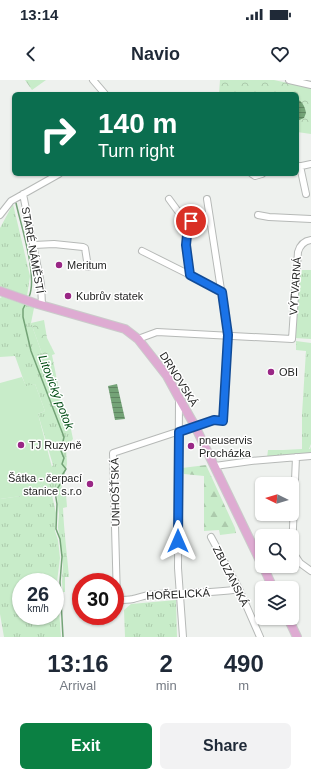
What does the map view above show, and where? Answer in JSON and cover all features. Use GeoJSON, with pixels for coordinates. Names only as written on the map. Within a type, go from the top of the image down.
{"type":"FeatureCollection","features":[{"type":"Feature","properties":{"kind":"main road","name":"DRNOVSKÁ"},"geometry":{"type":"LineString","coordinates":[[0,291],[38,304],[125,329],[138,339],[167,376],[180,398],[255,551]]}},
{"type":"Feature","properties":{"kind":"main road"},"geometry":{"type":"LineString","coordinates":[[291,625],[297,637]]}},
{"type":"Feature","properties":{"kind":"street"},"geometry":{"type":"LineString","coordinates":[[93,80],[103,92]]}},
{"type":"Feature","properties":{"kind":"street"},"geometry":{"type":"LineString","coordinates":[[289,80],[311,85]]}},
{"type":"Feature","properties":{"kind":"street"},"geometry":{"type":"LineString","coordinates":[[299,166],[311,164]]}},
{"type":"Feature","properties":{"kind":"street"},"geometry":{"type":"LineString","coordinates":[[299,170],[306,194]]}},
{"type":"Feature","properties":{"kind":"street","name":"STARÉ NÁMĚSTÍ"},"geometry":{"type":"LineString","coordinates":[[0,215],[11,201],[55,176]]}},
{"type":"Feature","properties":{"kind":"street","name":"STARÉ NÁMĚSTÍ"},"geometry":{"type":"LineString","coordinates":[[23,194],[41,284],[38,304]]}},
{"type":"Feature","properties":{"kind":"street"},"geometry":{"type":"LineString","coordinates":[[170,199],[188,225]]}},
{"type":"Feature","properties":{"kind":"street"},"geometry":{"type":"LineString","coordinates":[[179,432],[214,420],[223,421],[228,335],[208,199]]}},
{"type":"Feature","properties":{"kind":"street"},"geometry":{"type":"LineString","coordinates":[[190,275],[186,245],[188,225],[195,215]]}},
{"type":"Feature","properties":{"kind":"street"},"geometry":{"type":"LineString","coordinates":[[258,215],[311,219]]}},
{"type":"Feature","properties":{"kind":"street","name":"VÝTVARNÁ"},"geometry":{"type":"LineString","coordinates":[[228,335],[292,339],[298,252],[302,243],[311,240]]}},
{"type":"Feature","properties":{"kind":"street"},"geometry":{"type":"LineString","coordinates":[[34,245],[54,244],[83,247],[85,248],[88,267]]}},
{"type":"Feature","properties":{"kind":"street"},"geometry":{"type":"LineString","coordinates":[[142,251],[222,292]]}},
{"type":"Feature","properties":{"kind":"street"},"geometry":{"type":"LineString","coordinates":[[138,339],[158,332],[228,335]]}},
{"type":"Feature","properties":{"kind":"street"},"geometry":{"type":"LineString","coordinates":[[180,398],[178,568],[183,637]]}},
{"type":"Feature","properties":{"kind":"street","name":"UNHOŠŤSKÁ"},"geometry":{"type":"LineString","coordinates":[[116,573],[114,453],[179,432]]}},
{"type":"Feature","properties":{"kind":"street"},"geometry":{"type":"LineString","coordinates":[[214,466],[311,456]]}},
{"type":"Feature","properties":{"kind":"street"},"geometry":{"type":"LineString","coordinates":[[296,457],[292,551],[300,564],[311,571]]}},
{"type":"Feature","properties":{"kind":"street","name":"ZBUZANSKÁ"},"geometry":{"type":"LineString","coordinates":[[211,537],[239,589],[260,637]]}},
{"type":"Feature","properties":{"kind":"street","name":"HOŘELICKÁ"},"geometry":{"type":"LineString","coordinates":[[124,600],[157,594],[225,592],[239,589]]}},
{"type":"Feature","properties":{"kind":"green space"},"geometry":{"type":"Polygon","coordinates":[[[25,80],[46,80],[32,90],[25,80]]]}},
{"type":"Feature","properties":{"kind":"green space"},"geometry":{"type":"Polygon","coordinates":[[[220,80],[274,80],[311,88],[311,134],[299,132],[299,92],[219,92],[220,80]]]}},
{"type":"Feature","properties":{"kind":"green space"},"geometry":{"type":"Polygon","coordinates":[[[13,204],[30,276],[27,296],[0,286],[0,228],[13,204]]]}},
{"type":"Feature","properties":{"kind":"green space"},"geometry":{"type":"Polygon","coordinates":[[[298,270],[311,270],[311,339],[295,338],[298,270]]]}},
{"type":"Feature","properties":{"kind":"green space"},"geometry":{"type":"Polygon","coordinates":[[[0,296],[34,308],[31,323],[57,395],[60,395],[63,411],[67,410],[73,439],[66,447],[67,464],[60,494],[66,494],[67,507],[63,508],[69,577],[65,577],[65,592],[58,527],[59,514],[57,495],[52,495],[56,513],[55,531],[58,540],[60,558],[58,573],[12,573],[12,625],[60,625],[61,637],[4,637],[0,614],[0,499],[35,494],[53,465],[38,414],[45,411],[35,384],[26,387],[15,356],[0,357],[0,298],[2,297],[0,296]]]}},
{"type":"Feature","properties":{"kind":"green space"},"geometry":{"type":"Polygon","coordinates":[[[44,320],[47,338],[55,354],[52,355],[60,395],[57,395],[31,323],[44,320]]]}},
{"type":"Feature","properties":{"kind":"green space"},"geometry":{"type":"Polygon","coordinates":[[[296,341],[311,343],[311,444],[309,449],[311,446],[311,454],[267,458],[268,450],[302,449],[302,414],[306,351],[296,350],[296,341]]]}},
{"type":"Feature","properties":{"kind":"green space"},"geometry":{"type":"Polygon","coordinates":[[[22,377],[26,386],[35,384],[45,411],[38,414],[54,475],[43,482],[35,494],[0,499],[0,383],[22,377]]]}},
{"type":"Feature","properties":{"kind":"green space"},"geometry":{"type":"Polygon","coordinates":[[[206,465],[236,533],[220,535],[219,530],[204,531],[204,476],[184,474],[182,468],[206,465]]]}},
{"type":"Feature","properties":{"kind":"green space"},"geometry":{"type":"Polygon","coordinates":[[[176,600],[177,637],[125,637],[124,610],[131,604],[176,600]]]}},
{"type":"Feature","properties":{"kind":"shaded area"},"geometry":{"type":"Polygon","coordinates":[[[299,100],[305,109],[306,113],[304,118],[299,120],[299,100]]]}},
{"type":"Feature","properties":{"kind":"shaded area"},"geometry":{"type":"Polygon","coordinates":[[[117,384],[125,419],[115,420],[108,386],[117,384]]]}},
{"type":"Feature","properties":{"kind":"waterway","name":"Litovický potok"},"geometry":{"type":"LineString","coordinates":[[16,203],[30,264],[31,288],[29,297]]}},
{"type":"Feature","properties":{"kind":"waterway","name":"Litovický potok"},"geometry":{"type":"LineString","coordinates":[[26,303],[23,309],[23,317],[31,351],[64,437],[61,451],[64,458],[62,464],[66,469],[61,477],[61,483],[55,492],[57,504],[56,529],[60,539],[62,557],[60,582],[63,637]]}},
{"type":"Feature","properties":{"kind":"place","name":"Meritum"},"geometry":{"type":"Point","coordinates":[59,265]}},
{"type":"Feature","properties":{"kind":"place","name":"Kubrův statek"},"geometry":{"type":"Point","coordinates":[68,296]}},
{"type":"Feature","properties":{"kind":"place","name":"OBI"},"geometry":{"type":"Point","coordinates":[271,372]}},
{"type":"Feature","properties":{"kind":"place","name":"TJ Ruzyně"},"geometry":{"type":"Point","coordinates":[21,445]}},
{"type":"Feature","properties":{"kind":"place","name":"pneuservis Procházka"},"geometry":{"type":"Point","coordinates":[191,446]}},
{"type":"Feature","properties":{"kind":"place","name":"Šátka - čerpací stanice s.r.o"},"geometry":{"type":"Point","coordinates":[90,484]}},
{"type":"Feature","properties":{"kind":"route"},"geometry":{"type":"LineString","coordinates":[[178,541],[179,432],[214,420],[223,421],[226,388],[228,335],[222,292],[190,275],[186,241],[188,225],[191,221]]}}]}
